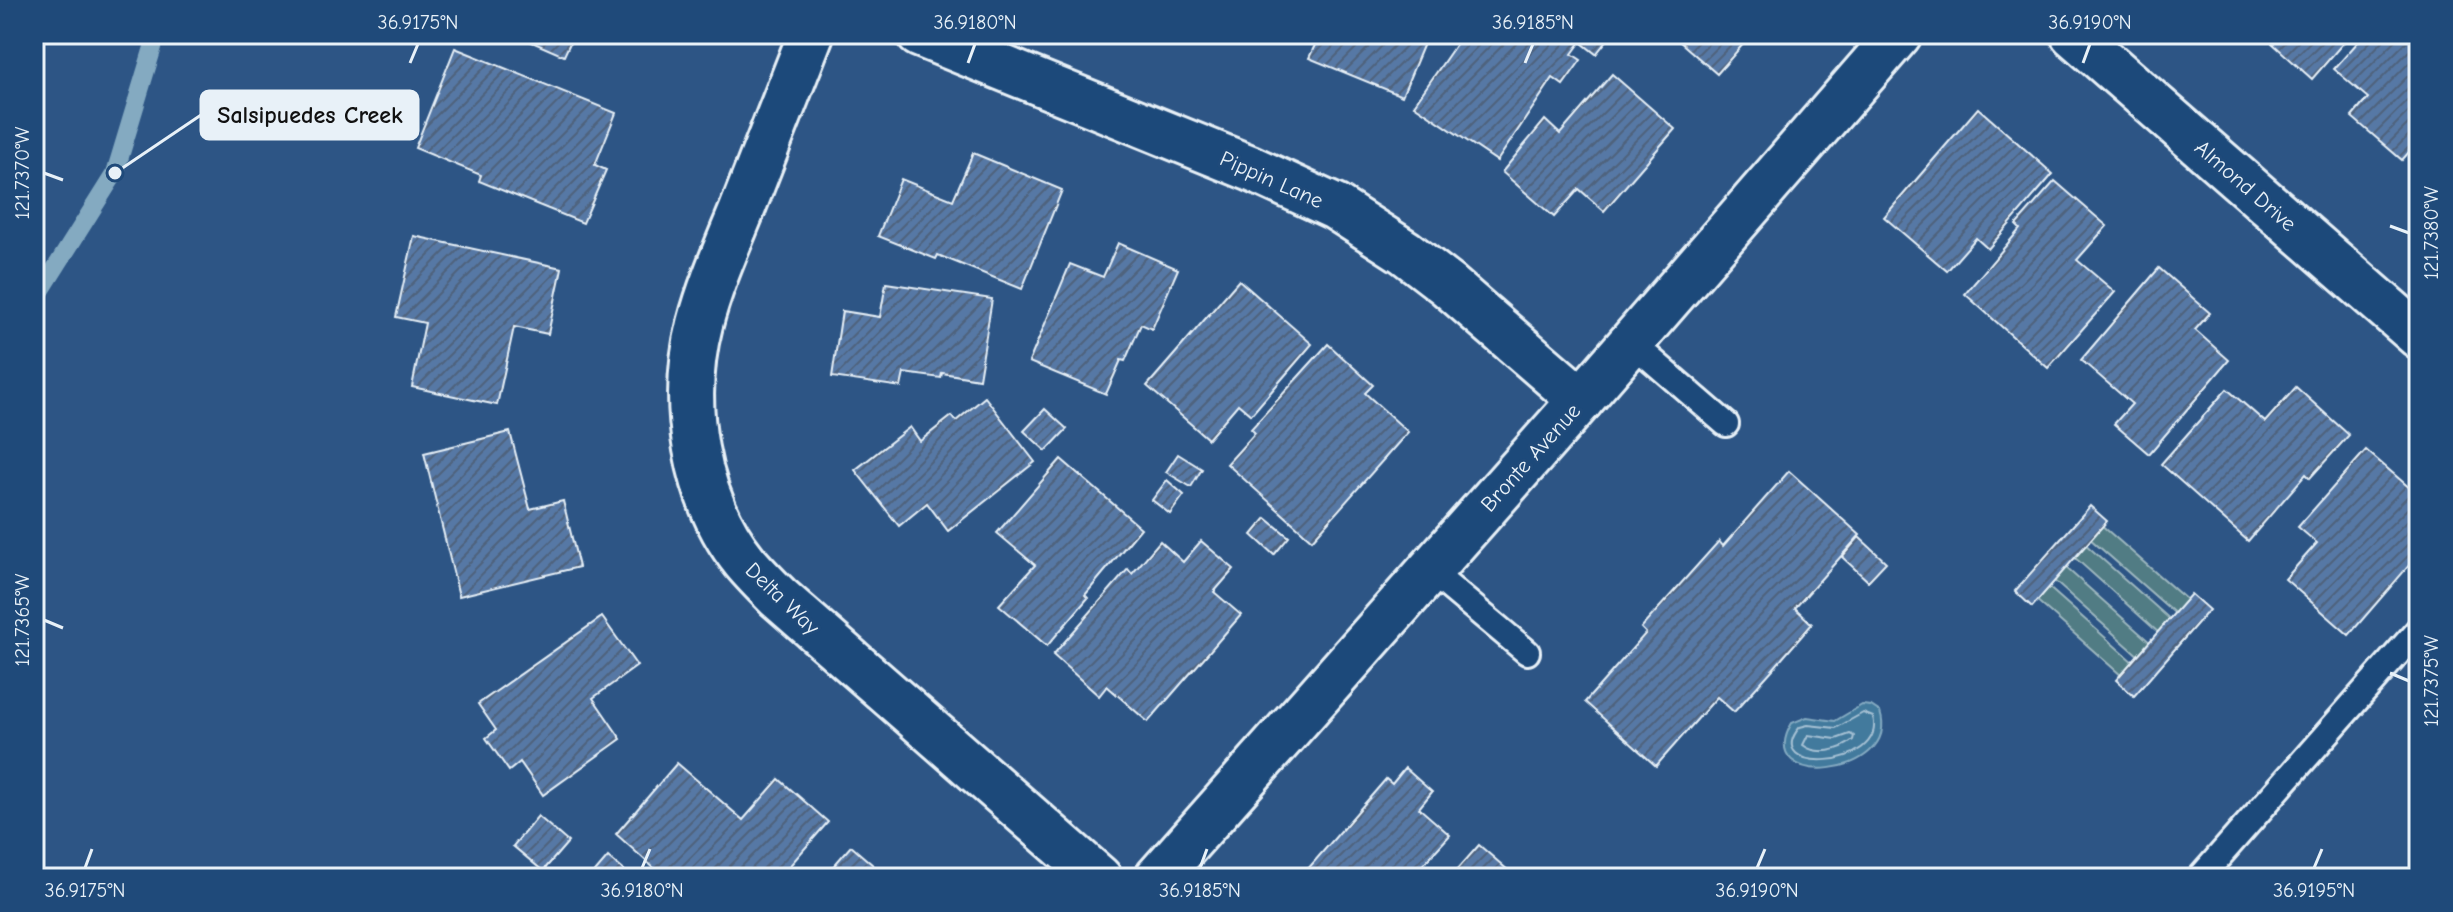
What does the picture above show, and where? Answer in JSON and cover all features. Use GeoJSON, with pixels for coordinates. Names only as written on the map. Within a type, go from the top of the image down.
{"type":"FeatureCollection","features":[{"type":"Feature","properties":{"kind":"street","name":"Delta Way"},"geometry":{"type":"LineString","coordinates":[[811,34],[700,323],[691,366],[691,408],[703,483],[720,521],[743,560],[778,597],[1099,878]]}},
{"type":"Feature","properties":{"kind":"street","name":"Pippin Lane"},"geometry":{"type":"LineString","coordinates":[[919,34],[1250,168],[1335,207],[1382,236],[1448,285],[1581,400]]}},
{"type":"Feature","properties":{"kind":"street","name":"Bronte Avenue"},"geometry":{"type":"LineString","coordinates":[[1157,878],[1581,400],[1899,34]]}},
{"type":"Feature","properties":{"kind":"street","name":"Almond Drive"},"geometry":{"type":"LineString","coordinates":[[2073,34],[2419,336]]}},
{"type":"Feature","properties":{"kind":"lane"},"geometry":{"type":"LineString","coordinates":[[1631,342],[1726,424]]}},
{"type":"Feature","properties":{"kind":"lane"},"geometry":{"type":"LineString","coordinates":[[1429,570],[1527,652]]}},
{"type":"Feature","properties":{"kind":"lane"},"geometry":{"type":"LineString","coordinates":[[2200,878],[2419,629]]}},
{"type":"Feature","properties":{"kind":"green space"},"geometry":{"type":"Polygon","coordinates":[[[2091,516],[2197,609],[2186,623],[2080,530],[2091,516]]]}},
{"type":"Feature","properties":{"kind":"green space"},"geometry":{"type":"Polygon","coordinates":[[[2075,535],[2181,629],[2169,642],[2064,548],[2075,535]]]}},
{"type":"Feature","properties":{"kind":"green space"},"geometry":{"type":"Polygon","coordinates":[[[2055,558],[2161,652],[2149,665],[2043,571],[2055,558]]]}},
{"type":"Feature","properties":{"kind":"green space"},"geometry":{"type":"Polygon","coordinates":[[[2037,577],[2143,671],[2131,684],[2025,590],[2037,577]]]}},
{"type":"Feature","properties":{"kind":"water"},"geometry":{"type":"Polygon","coordinates":[[[1862,705],[1880,712],[1881,734],[1870,751],[1851,763],[1829,768],[1808,767],[1792,760],[1785,745],[1792,723],[1807,717],[1835,721],[1862,705]]]}},
{"type":"Feature","properties":{"kind":"building"},"geometry":{"type":"Polygon","coordinates":[[[527,34],[574,34],[564,56],[525,39],[527,34]]]}},
{"type":"Feature","properties":{"kind":"building"},"geometry":{"type":"Polygon","coordinates":[[[574,34],[603,34],[598,44],[574,34]]]}},
{"type":"Feature","properties":{"kind":"building"},"geometry":{"type":"Polygon","coordinates":[[[1320,34],[1428,34],[1402,96],[1309,58],[1320,34]]]}},
{"type":"Feature","properties":{"kind":"building"},"geometry":{"type":"Polygon","coordinates":[[[1463,34],[1566,34],[1580,43],[1572,54],[1581,60],[1563,85],[1553,78],[1497,161],[1414,105],[1463,34]]]}},
{"type":"Feature","properties":{"kind":"building"},"geometry":{"type":"Polygon","coordinates":[[[1590,34],[1612,34],[1596,54],[1582,43],[1590,34]]]}},
{"type":"Feature","properties":{"kind":"building"},"geometry":{"type":"Polygon","coordinates":[[[1671,34],[1752,34],[1717,74],[1671,34]]]}},
{"type":"Feature","properties":{"kind":"building"},"geometry":{"type":"Polygon","coordinates":[[[2262,34],[2351,34],[2312,79],[2262,34]]]}},
{"type":"Feature","properties":{"kind":"building"},"geometry":{"type":"Polygon","coordinates":[[[2365,34],[2419,34],[2419,141],[2402,160],[2352,117],[2368,98],[2334,69],[2365,34]]]}},
{"type":"Feature","properties":{"kind":"building"},"geometry":{"type":"Polygon","coordinates":[[[455,48],[616,113],[595,165],[606,170],[583,223],[479,181],[481,175],[415,148],[455,48]]]}},
{"type":"Feature","properties":{"kind":"building"},"geometry":{"type":"Polygon","coordinates":[[[1612,74],[1675,129],[1604,211],[1579,189],[1554,217],[1502,172],[1545,120],[1560,134],[1612,74]]]}},
{"type":"Feature","properties":{"kind":"building"},"geometry":{"type":"Polygon","coordinates":[[[1978,108],[2053,174],[1988,249],[1976,238],[1947,271],[1884,217],[1978,108]]]}},
{"type":"Feature","properties":{"kind":"building"},"geometry":{"type":"Polygon","coordinates":[[[973,153],[1062,190],[1022,289],[938,255],[936,259],[878,236],[901,179],[953,200],[973,153]]]}},
{"type":"Feature","properties":{"kind":"building"},"geometry":{"type":"Polygon","coordinates":[[[2055,181],[2107,226],[2077,260],[2115,292],[2048,368],[1965,294],[2020,229],[2016,225],[2055,181]]]}},
{"type":"Feature","properties":{"kind":"building"},"geometry":{"type":"Polygon","coordinates":[[[414,236],[562,268],[548,334],[514,327],[497,405],[412,387],[425,323],[396,317],[414,236]]]}},
{"type":"Feature","properties":{"kind":"building"},"geometry":{"type":"Polygon","coordinates":[[[1118,243],[1178,269],[1152,329],[1141,324],[1106,394],[1029,362],[1070,264],[1103,277],[1118,243]]]}},
{"type":"Feature","properties":{"kind":"building"},"geometry":{"type":"Polygon","coordinates":[[[2159,268],[2210,313],[2195,330],[2229,360],[2149,454],[2114,424],[2132,404],[2081,360],[2159,268]]]}},
{"type":"Feature","properties":{"kind":"building"},"geometry":{"type":"Polygon","coordinates":[[[1239,280],[1312,344],[1251,415],[1238,404],[1208,439],[1147,386],[1239,280]]]}},
{"type":"Feature","properties":{"kind":"building"},"geometry":{"type":"Polygon","coordinates":[[[886,283],[992,299],[979,379],[942,373],[941,378],[904,373],[901,387],[832,377],[842,311],[880,317],[886,283]]]}},
{"type":"Feature","properties":{"kind":"building"},"geometry":{"type":"Polygon","coordinates":[[[1328,344],[1373,385],[1365,393],[1408,432],[1312,540],[1227,464],[1255,433],[1251,429],[1328,344]]]}},
{"type":"Feature","properties":{"kind":"building"},"geometry":{"type":"Polygon","coordinates":[[[2296,387],[2349,435],[2310,478],[2306,474],[2248,541],[2161,464],[2227,389],[2265,422],[2296,387]]]}},
{"type":"Feature","properties":{"kind":"building"},"geometry":{"type":"Polygon","coordinates":[[[985,397],[1035,462],[948,531],[927,503],[899,526],[855,470],[910,427],[920,441],[952,416],[956,421],[985,397]]]}},
{"type":"Feature","properties":{"kind":"building"},"geometry":{"type":"Polygon","coordinates":[[[1045,409],[1067,429],[1046,451],[1024,431],[1045,409]]]}},
{"type":"Feature","properties":{"kind":"building"},"geometry":{"type":"Polygon","coordinates":[[[510,432],[530,509],[563,501],[579,567],[459,596],[424,453],[510,432]]]}},
{"type":"Feature","properties":{"kind":"building"},"geometry":{"type":"Polygon","coordinates":[[[2366,450],[2419,496],[2419,554],[2349,635],[2285,579],[2317,543],[2298,527],[2366,450]]]}},
{"type":"Feature","properties":{"kind":"building"},"geometry":{"type":"Polygon","coordinates":[[[1178,454],[1202,469],[1191,487],[1166,472],[1178,454]]]}},
{"type":"Feature","properties":{"kind":"building"},"geometry":{"type":"Polygon","coordinates":[[[1061,459],[1141,528],[1047,646],[999,605],[1035,565],[997,533],[1061,459]]]}},
{"type":"Feature","properties":{"kind":"building"},"geometry":{"type":"Polygon","coordinates":[[[1789,471],[1860,535],[1795,608],[1812,624],[1773,669],[1734,712],[1717,697],[1656,766],[1585,702],[1646,633],[1641,628],[1719,541],[1723,546],[1789,471]]]}},
{"type":"Feature","properties":{"kind":"building"},"geometry":{"type":"Polygon","coordinates":[[[1167,480],[1184,495],[1170,514],[1152,500],[1167,480]]]}},
{"type":"Feature","properties":{"kind":"building"},"geometry":{"type":"Polygon","coordinates":[[[2090,506],[2107,521],[2032,607],[2015,591],[2090,506]]]}},
{"type":"Feature","properties":{"kind":"building"},"geometry":{"type":"Polygon","coordinates":[[[1266,518],[1289,537],[1274,555],[1252,535],[1266,518]]]}},
{"type":"Feature","properties":{"kind":"building"},"geometry":{"type":"Polygon","coordinates":[[[1859,537],[1886,562],[1868,581],[1842,557],[1859,537]]]}},
{"type":"Feature","properties":{"kind":"building"},"geometry":{"type":"Polygon","coordinates":[[[1160,541],[1183,562],[1201,541],[1234,569],[1214,592],[1241,615],[1148,722],[1107,686],[1099,696],[1053,655],[1128,569],[1132,574],[1160,541]]]}},
{"type":"Feature","properties":{"kind":"building"},"geometry":{"type":"Polygon","coordinates":[[[2191,594],[2209,610],[2134,696],[2116,680],[2191,594]]]}},
{"type":"Feature","properties":{"kind":"building"},"geometry":{"type":"Polygon","coordinates":[[[602,617],[637,666],[593,698],[621,739],[543,795],[520,762],[509,771],[486,738],[496,730],[478,704],[602,617]]]}},
{"type":"Feature","properties":{"kind":"building"},"geometry":{"type":"Polygon","coordinates":[[[677,763],[743,820],[779,779],[828,822],[779,878],[665,878],[616,834],[677,763]]]}},
{"type":"Feature","properties":{"kind":"building"},"geometry":{"type":"Polygon","coordinates":[[[1405,768],[1432,792],[1419,808],[1450,835],[1419,869],[1430,878],[1300,878],[1386,779],[1392,784],[1405,768]]]}},
{"type":"Feature","properties":{"kind":"building"},"geometry":{"type":"Polygon","coordinates":[[[538,816],[568,842],[543,871],[513,846],[538,816]]]}},
{"type":"Feature","properties":{"kind":"building"},"geometry":{"type":"Polygon","coordinates":[[[1479,845],[1517,878],[1450,878],[1479,845]]]}},
{"type":"Feature","properties":{"kind":"building"},"geometry":{"type":"Polygon","coordinates":[[[851,846],[888,878],[823,878],[851,846]]]}},
{"type":"Feature","properties":{"kind":"building"},"geometry":{"type":"Polygon","coordinates":[[[608,857],[633,878],[590,878],[608,857]]]}},
{"type":"Feature","properties":{"kind":"waterway"},"geometry":{"type":"LineString","coordinates":[[34,302],[115,173],[157,34]]}},
{"type":"Feature","properties":{"kind":"place","name":"Salsipuedes Creek"},"geometry":{"type":"Point","coordinates":[115,173]}}]}
